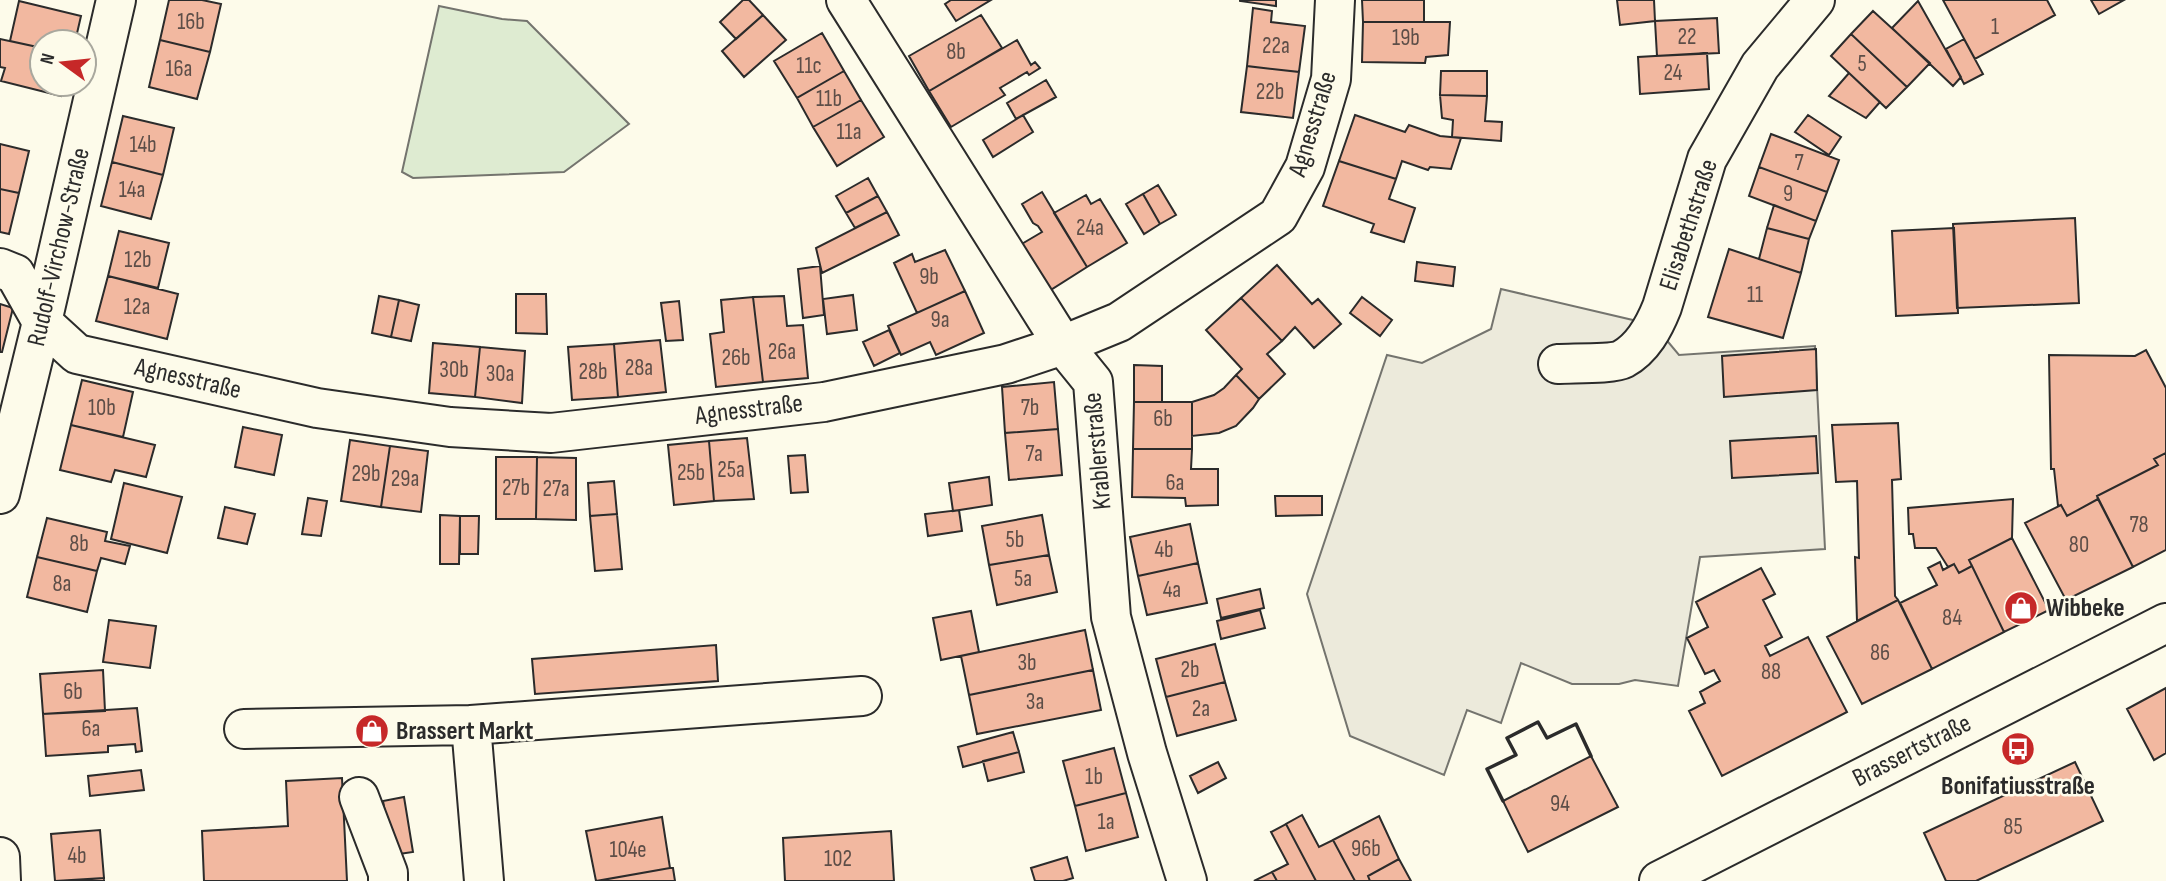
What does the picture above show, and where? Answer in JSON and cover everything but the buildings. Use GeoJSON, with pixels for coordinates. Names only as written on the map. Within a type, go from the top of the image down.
{"type":"FeatureCollection","features":[{"type":"Feature","properties":{"kind":"street","name":"Rudolf-Virchow-Straße"},"geometry":{"type":"LineString","coordinates":[[0,494],[116,0]]}},
{"type":"Feature","properties":{"kind":"street","name":"Krablerstraße"},"geometry":{"type":"LineString","coordinates":[[846,0],[1063,345],[1093,382],[1111,617],[1147,753],[1187,881]]}},
{"type":"Feature","properties":{"kind":"street","name":"Agnesstraße"},"geometry":{"type":"LineString","coordinates":[[0,268],[15,274],[42,322],[77,354],[317,408],[450,427],[551,433],[824,402],[1006,364],[1063,345],[1119,322],[1278,216],[1305,167],[1331,79],[1335,0]]}},
{"type":"Feature","properties":{"kind":"street","name":"Elisabethstraße"},"geometry":{"type":"LineString","coordinates":[[1558,363],[1621,360],[1641,345],[1662,307],[1707,159],[1760,66],[1815,0]]}},
{"type":"Feature","properties":{"kind":"street","name":"Brassertstraße"},"geometry":{"type":"LineString","coordinates":[[1668,879],[2166,623]]}},
{"type":"Feature","properties":{"kind":"street"},"geometry":{"type":"LineString","coordinates":[[244,729],[471,725],[862,695]]}},
{"type":"Feature","properties":{"kind":"street"},"geometry":{"type":"LineString","coordinates":[[471,725],[484,881]]}},
{"type":"Feature","properties":{"kind":"street"},"geometry":{"type":"LineString","coordinates":[[359,796],[388,881]]}},
{"type":"Feature","properties":{"kind":"street"},"geometry":{"type":"LineString","coordinates":[[0,857],[2,881]]}},
{"type":"Feature","properties":{"kind":"green space"},"geometry":{"type":"Polygon","coordinates":[[[439,6],[502,19],[527,21],[629,124],[564,172],[413,178],[402,172],[439,6]]]}},
{"type":"Feature","properties":{"kind":"shaded area"},"geometry":{"type":"Polygon","coordinates":[[[1501,289],[1654,325],[1679,355],[1815,346],[1825,549],[1700,557],[1678,686],[1635,680],[1619,684],[1572,684],[1521,663],[1501,723],[1467,710],[1444,775],[1350,736],[1307,594],[1387,355],[1422,363],[1491,329],[1501,289]]]}},
{"type":"Feature","properties":{"kind":"wall"},"geometry":{"type":"LineString","coordinates":[[1503,801],[1487,769],[1516,755],[1507,738],[1538,722],[1547,738],[1576,724],[1591,756]]}},
{"type":"Feature","properties":{"kind":"place","name":"Wibbeke"},"geometry":{"type":"Point","coordinates":[2021,608]}},
{"type":"Feature","properties":{"kind":"place","name":"Brassert Markt"},"geometry":{"type":"Point","coordinates":[372,731]}},
{"type":"Feature","properties":{"kind":"place","name":"Bonifatiusstraße"},"geometry":{"type":"Point","coordinates":[2018,749]}}]}
